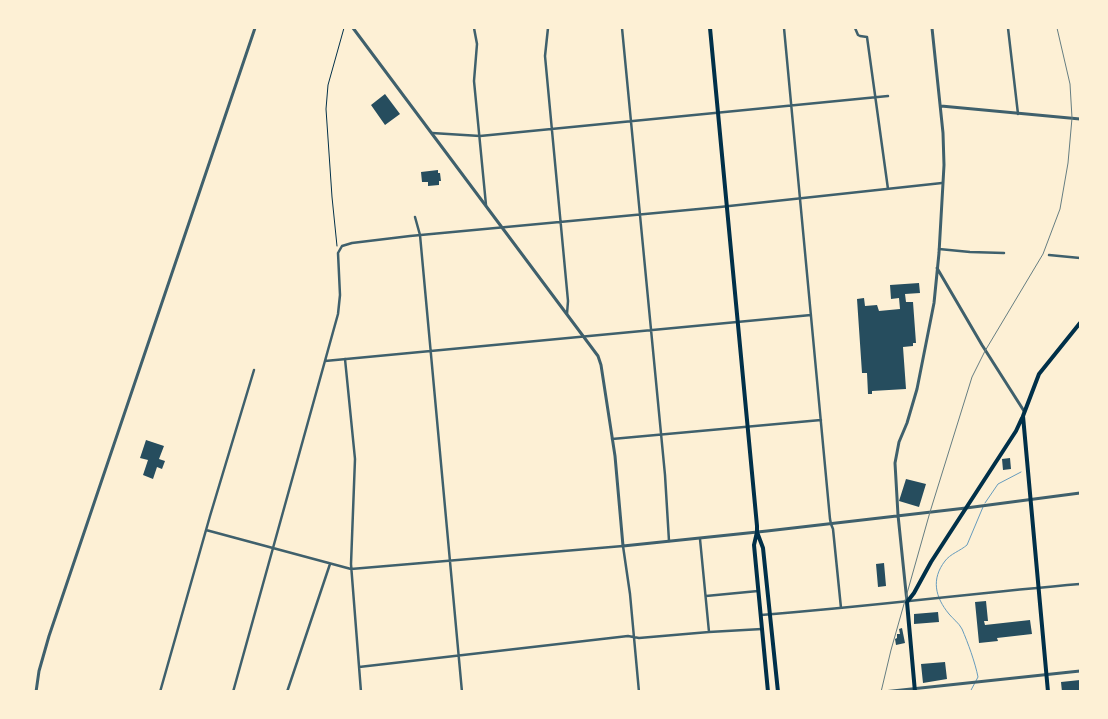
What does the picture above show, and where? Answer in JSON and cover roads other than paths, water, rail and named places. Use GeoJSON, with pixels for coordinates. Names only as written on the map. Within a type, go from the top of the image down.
{"type":"FeatureCollection","features":[{"type":"Feature","properties":{"kind":"main road"},"geometry":{"type":"LineString","coordinates":[[710,28],[739,322],[757,532],[763,548],[778,692]]}},
{"type":"Feature","properties":{"kind":"main road"},"geometry":{"type":"LineString","coordinates":[[914,690],[907,602],[914,594],[931,562],[1016,431],[1039,374],[1080,324]]}},
{"type":"Feature","properties":{"kind":"main road"},"geometry":{"type":"LineString","coordinates":[[1023,416],[1048,692]]}},
{"type":"Feature","properties":{"kind":"main road"},"geometry":{"type":"LineString","coordinates":[[757,532],[754,545],[768,692]]}},
{"type":"Feature","properties":{"kind":"street"},"geometry":{"type":"LineString","coordinates":[[36,692],[39,671],[52,627],[254,28]]}},
{"type":"Feature","properties":{"kind":"street"},"geometry":{"type":"LineString","coordinates":[[353,28],[584,336],[600,362],[612,439],[639,692]]}},
{"type":"Feature","properties":{"kind":"street"},"geometry":{"type":"LineString","coordinates":[[474,28],[477,44],[474,80],[486,206]]}},
{"type":"Feature","properties":{"kind":"street"},"geometry":{"type":"LineString","coordinates":[[548,28],[545,56],[568,301],[567,314]]}},
{"type":"Feature","properties":{"kind":"street"},"geometry":{"type":"LineString","coordinates":[[622,28],[665,475],[669,541]]}},
{"type":"Feature","properties":{"kind":"street"},"geometry":{"type":"LineString","coordinates":[[784,28],[831,524],[841,608]]}},
{"type":"Feature","properties":{"kind":"street"},"geometry":{"type":"LineString","coordinates":[[855,28],[858,35],[867,36],[888,189]]}},
{"type":"Feature","properties":{"kind":"street"},"geometry":{"type":"LineString","coordinates":[[907,602],[898,515],[896,456],[917,389],[934,303],[944,183],[941,106],[932,28]]}},
{"type":"Feature","properties":{"kind":"street"},"geometry":{"type":"LineString","coordinates":[[1008,28],[1018,114]]}},
{"type":"Feature","properties":{"kind":"street"},"geometry":{"type":"LineString","coordinates":[[432,133],[480,136],[888,96]]}},
{"type":"Feature","properties":{"kind":"street"},"geometry":{"type":"LineString","coordinates":[[941,106],[1080,119]]}},
{"type":"Feature","properties":{"kind":"street"},"geometry":{"type":"LineString","coordinates":[[233,692],[338,314],[340,295],[338,253],[340,247],[352,242],[800,199],[944,183]]}},
{"type":"Feature","properties":{"kind":"street"},"geometry":{"type":"LineString","coordinates":[[416,217],[420,236],[462,692]]}},
{"type":"Feature","properties":{"kind":"street"},"geometry":{"type":"LineString","coordinates":[[939,249],[1004,253]]}},
{"type":"Feature","properties":{"kind":"street"},"geometry":{"type":"LineString","coordinates":[[1049,255],[1080,258]]}},
{"type":"Feature","properties":{"kind":"street"},"geometry":{"type":"LineString","coordinates":[[937,268],[982,345],[1024,411]]}},
{"type":"Feature","properties":{"kind":"street"},"geometry":{"type":"LineString","coordinates":[[325,361],[811,315]]}},
{"type":"Feature","properties":{"kind":"street"},"geometry":{"type":"LineString","coordinates":[[345,359],[355,465],[351,569],[361,692]]}},
{"type":"Feature","properties":{"kind":"street"},"geometry":{"type":"LineString","coordinates":[[160,692],[254,370]]}},
{"type":"Feature","properties":{"kind":"street"},"geometry":{"type":"LineString","coordinates":[[612,439],[821,420]]}},
{"type":"Feature","properties":{"kind":"street"},"geometry":{"type":"LineString","coordinates":[[206,530],[351,569],[700,539],[1080,493]]}},
{"type":"Feature","properties":{"kind":"street"},"geometry":{"type":"LineString","coordinates":[[700,539],[709,632]]}},
{"type":"Feature","properties":{"kind":"street"},"geometry":{"type":"LineString","coordinates":[[287,692],[330,564]]}},
{"type":"Feature","properties":{"kind":"street"},"geometry":{"type":"LineString","coordinates":[[761,615],[1080,584]]}},
{"type":"Feature","properties":{"kind":"street"},"geometry":{"type":"LineString","coordinates":[[706,596],[758,590]]}},
{"type":"Feature","properties":{"kind":"street"},"geometry":{"type":"LineString","coordinates":[[359,666],[628,636],[639,638],[762,629]]}},
{"type":"Feature","properties":{"kind":"street"},"geometry":{"type":"LineString","coordinates":[[883,692],[1080,671]]}},
{"type":"Feature","properties":{"kind":"waterway"},"geometry":{"type":"LineString","coordinates":[[985,503],[998,484],[1021,472]]}},
{"type":"Feature","properties":{"kind":"waterway"},"geometry":{"type":"LineString","coordinates":[[970,692],[978,677],[973,659],[962,629],[940,601],[936,581],[945,561],[967,545],[983,507]]}},
{"type":"Feature","properties":{"kind":"railway"},"geometry":{"type":"LineString","coordinates":[[881,692],[930,512],[972,377],[985,351],[1043,254],[1060,209],[1068,163],[1072,118],[1070,84],[1057,28]]}}]}
